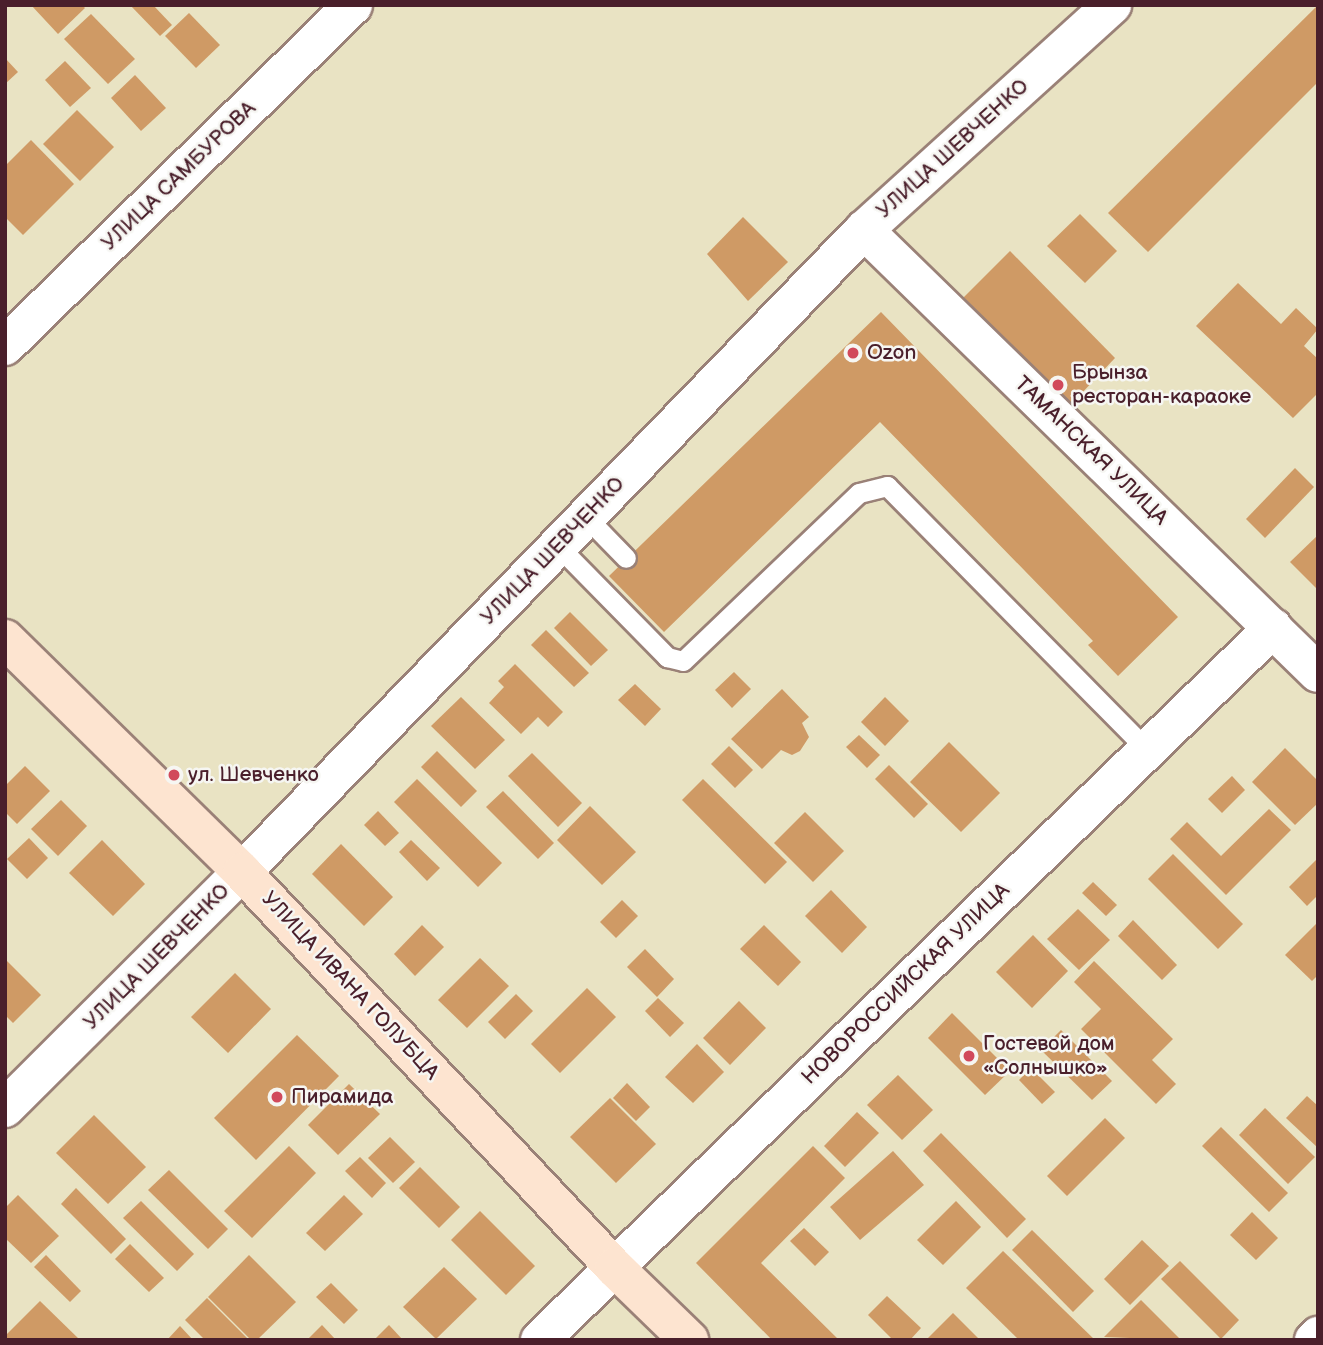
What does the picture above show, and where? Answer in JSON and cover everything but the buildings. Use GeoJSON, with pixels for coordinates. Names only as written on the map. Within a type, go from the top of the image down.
{"type":"FeatureCollection","features":[{"type":"Feature","properties":{"kind":"street","name":"УЛИЦА САМБУРОВА"},"geometry":{"type":"LineString","coordinates":[[5,346],[353,5]]}},
{"type":"Feature","properties":{"kind":"street","name":"УЛИЦА ШЕВЧЕНКО"},"geometry":{"type":"LineString","coordinates":[[5,1108],[242,872],[864,230],[1112,5]]}},
{"type":"Feature","properties":{"kind":"street","name":"ТАМАНСКАЯ УЛИЦА"},"geometry":{"type":"LineString","coordinates":[[864,230],[1318,673]]}},
{"type":"Feature","properties":{"kind":"street","name":"НОВОРОССИЙСКАЯ УЛИЦА"},"geometry":{"type":"LineString","coordinates":[[541,1340],[1273,628]]}},
{"type":"Feature","properties":{"kind":"street","name":"УЛИЦА ИВАНА ГОЛУБЦА"},"geometry":{"type":"LineString","coordinates":[[5,639],[242,872],[614,1267],[689,1340]]}},
{"type":"Feature","properties":{"kind":"lane"},"geometry":{"type":"LineString","coordinates":[[558,546],[667,657],[683,661],[859,493],[887,486],[1147,750]]}},
{"type":"Feature","properties":{"kind":"lane"},"geometry":{"type":"LineString","coordinates":[[586,517],[626,558]]}},
{"type":"Feature","properties":{"kind":"place","name":"Ozon"},"geometry":{"type":"Point","coordinates":[853,353]}},
{"type":"Feature","properties":{"kind":"place","name":"Брынза ресторан-караоке"},"geometry":{"type":"Point","coordinates":[1058,385]}},
{"type":"Feature","properties":{"kind":"place","name":"ул. Шевченко"},"geometry":{"type":"Point","coordinates":[174,775]}},
{"type":"Feature","properties":{"kind":"place","name":"Гостевой дом «Солнышко»"},"geometry":{"type":"Point","coordinates":[969,1056]}},
{"type":"Feature","properties":{"kind":"place","name":"Пирамида"},"geometry":{"type":"Point","coordinates":[277,1097]}}]}
